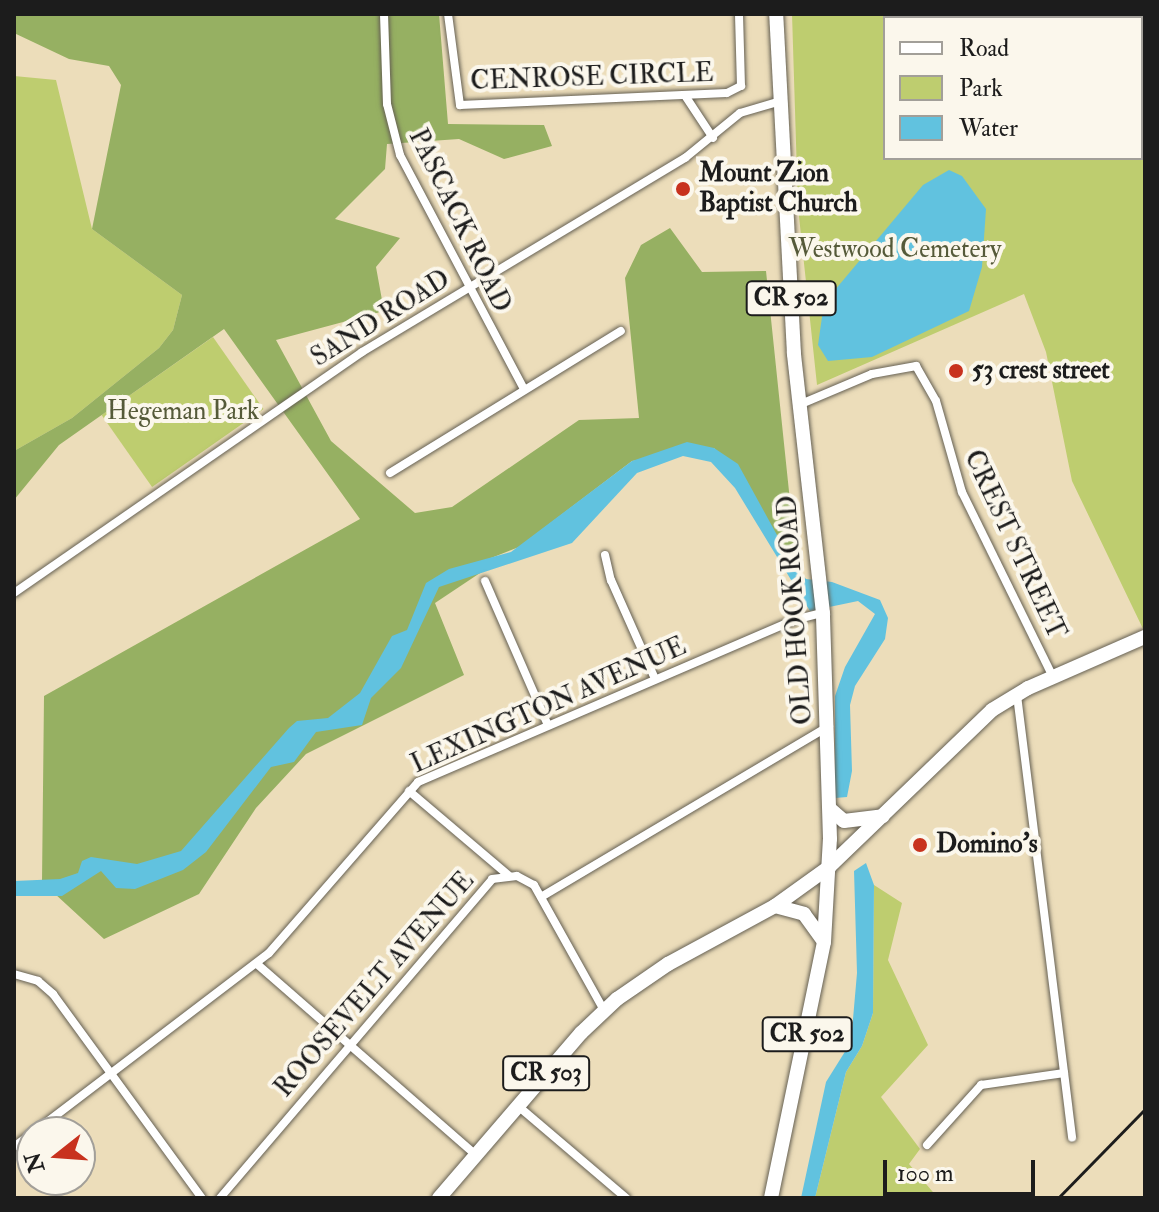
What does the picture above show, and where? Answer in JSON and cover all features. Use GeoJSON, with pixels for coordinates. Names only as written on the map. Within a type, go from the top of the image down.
{"type":"FeatureCollection","features":[{"type":"Feature","properties":{"kind":"main road","name":"OLD HOOK ROAD"},"geometry":{"type":"LineString","coordinates":[[771,1198],[824,942],[830,809],[823,613],[801,404],[776,14]]}},
{"type":"Feature","properties":{"kind":"main road","name":"CR 503"},"geometry":{"type":"LineString","coordinates":[[439,1198],[604,1010],[668,964],[775,906],[829,867],[888,815],[974,725],[1017,694],[1145,637]]}},
{"type":"Feature","properties":{"kind":"main road"},"geometry":{"type":"LineString","coordinates":[[830,809],[844,821],[888,815]]}},
{"type":"Feature","properties":{"kind":"main road"},"geometry":{"type":"LineString","coordinates":[[775,906],[804,914],[824,942]]}},
{"type":"Feature","properties":{"kind":"street","name":"PASCACK ROAD"},"geometry":{"type":"LineString","coordinates":[[384,14],[392,131],[467,289],[524,389]]}},
{"type":"Feature","properties":{"kind":"street","name":"CENROSE CIRCLE"},"geometry":{"type":"LineString","coordinates":[[448,14],[460,105],[686,97],[741,86],[739,14]]}},
{"type":"Feature","properties":{"kind":"street"},"geometry":{"type":"LineString","coordinates":[[686,97],[713,138]]}},
{"type":"Feature","properties":{"kind":"street","name":"SAND ROAD"},"geometry":{"type":"LineString","coordinates":[[14,593],[327,375],[713,138],[740,113],[781,101]]}},
{"type":"Feature","properties":{"kind":"street"},"geometry":{"type":"LineString","coordinates":[[390,473],[621,331]]}},
{"type":"Feature","properties":{"kind":"street","name":"CREST STREET"},"geometry":{"type":"LineString","coordinates":[[801,404],[908,364],[924,375],[962,492],[1053,677]]}},
{"type":"Feature","properties":{"kind":"street"},"geometry":{"type":"LineString","coordinates":[[605,555],[611,580],[655,679]]}},
{"type":"Feature","properties":{"kind":"street"},"geometry":{"type":"LineString","coordinates":[[485,581],[548,725]]}},
{"type":"Feature","properties":{"kind":"street","name":"LEXINGTON AVENUE"},"geometry":{"type":"LineString","coordinates":[[55,1116],[257,964],[409,791],[431,776],[794,620],[823,613]]}},
{"type":"Feature","properties":{"kind":"street"},"geometry":{"type":"LineString","coordinates":[[1017,694],[1072,1138]]}},
{"type":"Feature","properties":{"kind":"street"},"geometry":{"type":"LineString","coordinates":[[604,1010],[541,897],[829,725]]}},
{"type":"Feature","properties":{"kind":"street"},"geometry":{"type":"LineString","coordinates":[[409,791],[508,875]]}},
{"type":"Feature","properties":{"kind":"street","name":"ROOSEVELT AVENUE"},"geometry":{"type":"LineString","coordinates":[[220,1198],[484,884],[508,875],[527,880],[541,897]]}},
{"type":"Feature","properties":{"kind":"street"},"geometry":{"type":"LineString","coordinates":[[257,964],[476,1155]]}},
{"type":"Feature","properties":{"kind":"street"},"geometry":{"type":"LineString","coordinates":[[14,974],[38,981],[53,994],[202,1198]]}},
{"type":"Feature","properties":{"kind":"street"},"geometry":{"type":"LineString","coordinates":[[927,1145],[981,1085],[1064,1073]]}},
{"type":"Feature","properties":{"kind":"street"},"geometry":{"type":"LineString","coordinates":[[518,1106],[626,1198]]}},
{"type":"Feature","properties":{"kind":"green space"},"geometry":{"type":"Polygon","coordinates":[[[14,14],[439,14],[448,124],[544,125],[552,146],[504,159],[459,139],[387,144],[385,169],[335,219],[400,238],[376,267],[384,311],[276,340],[331,441],[415,513],[452,507],[579,420],[639,418],[625,278],[641,245],[670,228],[702,272],[766,271],[797,568],[714,448],[632,461],[519,547],[481,562],[492,565],[435,603],[464,675],[306,754],[256,808],[199,894],[104,939],[42,882],[44,696],[360,519],[224,329],[59,445],[14,500],[14,451],[72,418],[159,348],[173,330],[182,295],[92,229],[121,85],[109,66],[69,59],[14,33],[14,14]]]}},
{"type":"Feature","properties":{"kind":"green space","name":"Westwood Cemetery"},"geometry":{"type":"Polygon","coordinates":[[[792,14],[1145,14],[1145,633],[1072,481],[1046,352],[1024,294],[817,385],[798,207],[792,14]]]}},
{"type":"Feature","properties":{"kind":"green space"},"geometry":{"type":"Polygon","coordinates":[[[14,76],[56,80],[92,229],[182,295],[173,330],[159,348],[72,418],[14,451],[14,76]]]}},
{"type":"Feature","properties":{"kind":"green space","name":"Hegeman Park"},"geometry":{"type":"Polygon","coordinates":[[[213,337],[263,409],[152,487],[102,415],[213,337]]]}},
{"type":"Feature","properties":{"kind":"green space"},"geometry":{"type":"Polygon","coordinates":[[[874,885],[902,903],[888,960],[928,1045],[881,1097],[920,1149],[909,1164],[938,1198],[815,1198],[846,1072],[862,1046],[873,1013],[874,885]]]}},
{"type":"Feature","properties":{"kind":"water"},"geometry":{"type":"Polygon","coordinates":[[[949,170],[962,176],[986,209],[982,267],[969,311],[872,357],[828,361],[818,345],[824,303],[923,185],[949,170]]]}},
{"type":"Feature","properties":{"kind":"water"},"geometry":{"type":"Polygon","coordinates":[[[687,442],[714,448],[738,464],[794,566],[806,579],[832,582],[880,600],[888,618],[885,639],[855,686],[850,705],[852,771],[847,797],[835,798],[835,696],[845,667],[875,614],[858,601],[810,611],[735,488],[711,462],[683,456],[637,473],[572,543],[439,587],[401,668],[371,698],[362,725],[316,732],[294,762],[271,767],[206,852],[183,870],[135,889],[116,888],[101,871],[62,896],[14,896],[14,881],[60,879],[78,873],[82,861],[91,857],[137,864],[181,851],[289,728],[297,721],[328,718],[360,693],[392,636],[407,630],[426,583],[449,569],[511,552],[632,461],[687,442]]]}},
{"type":"Feature","properties":{"kind":"water"},"geometry":{"type":"Polygon","coordinates":[[[866,863],[874,885],[873,1013],[862,1046],[846,1072],[815,1198],[801,1198],[826,1082],[851,1042],[857,973],[854,871],[866,863]]]}},
{"type":"Feature","properties":{"kind":"railway"},"geometry":{"type":"LineString","coordinates":[[1058,1198],[1145,1109]]}},
{"type":"Feature","properties":{"kind":"place","name":"Mount Zion Baptist Church"},"geometry":{"type":"Point","coordinates":[683,189]}},
{"type":"Feature","properties":{"kind":"place","name":"53 crest street"},"geometry":{"type":"Point","coordinates":[956,371]}},
{"type":"Feature","properties":{"kind":"place","name":"Domino's"},"geometry":{"type":"Point","coordinates":[920,845]}}]}
